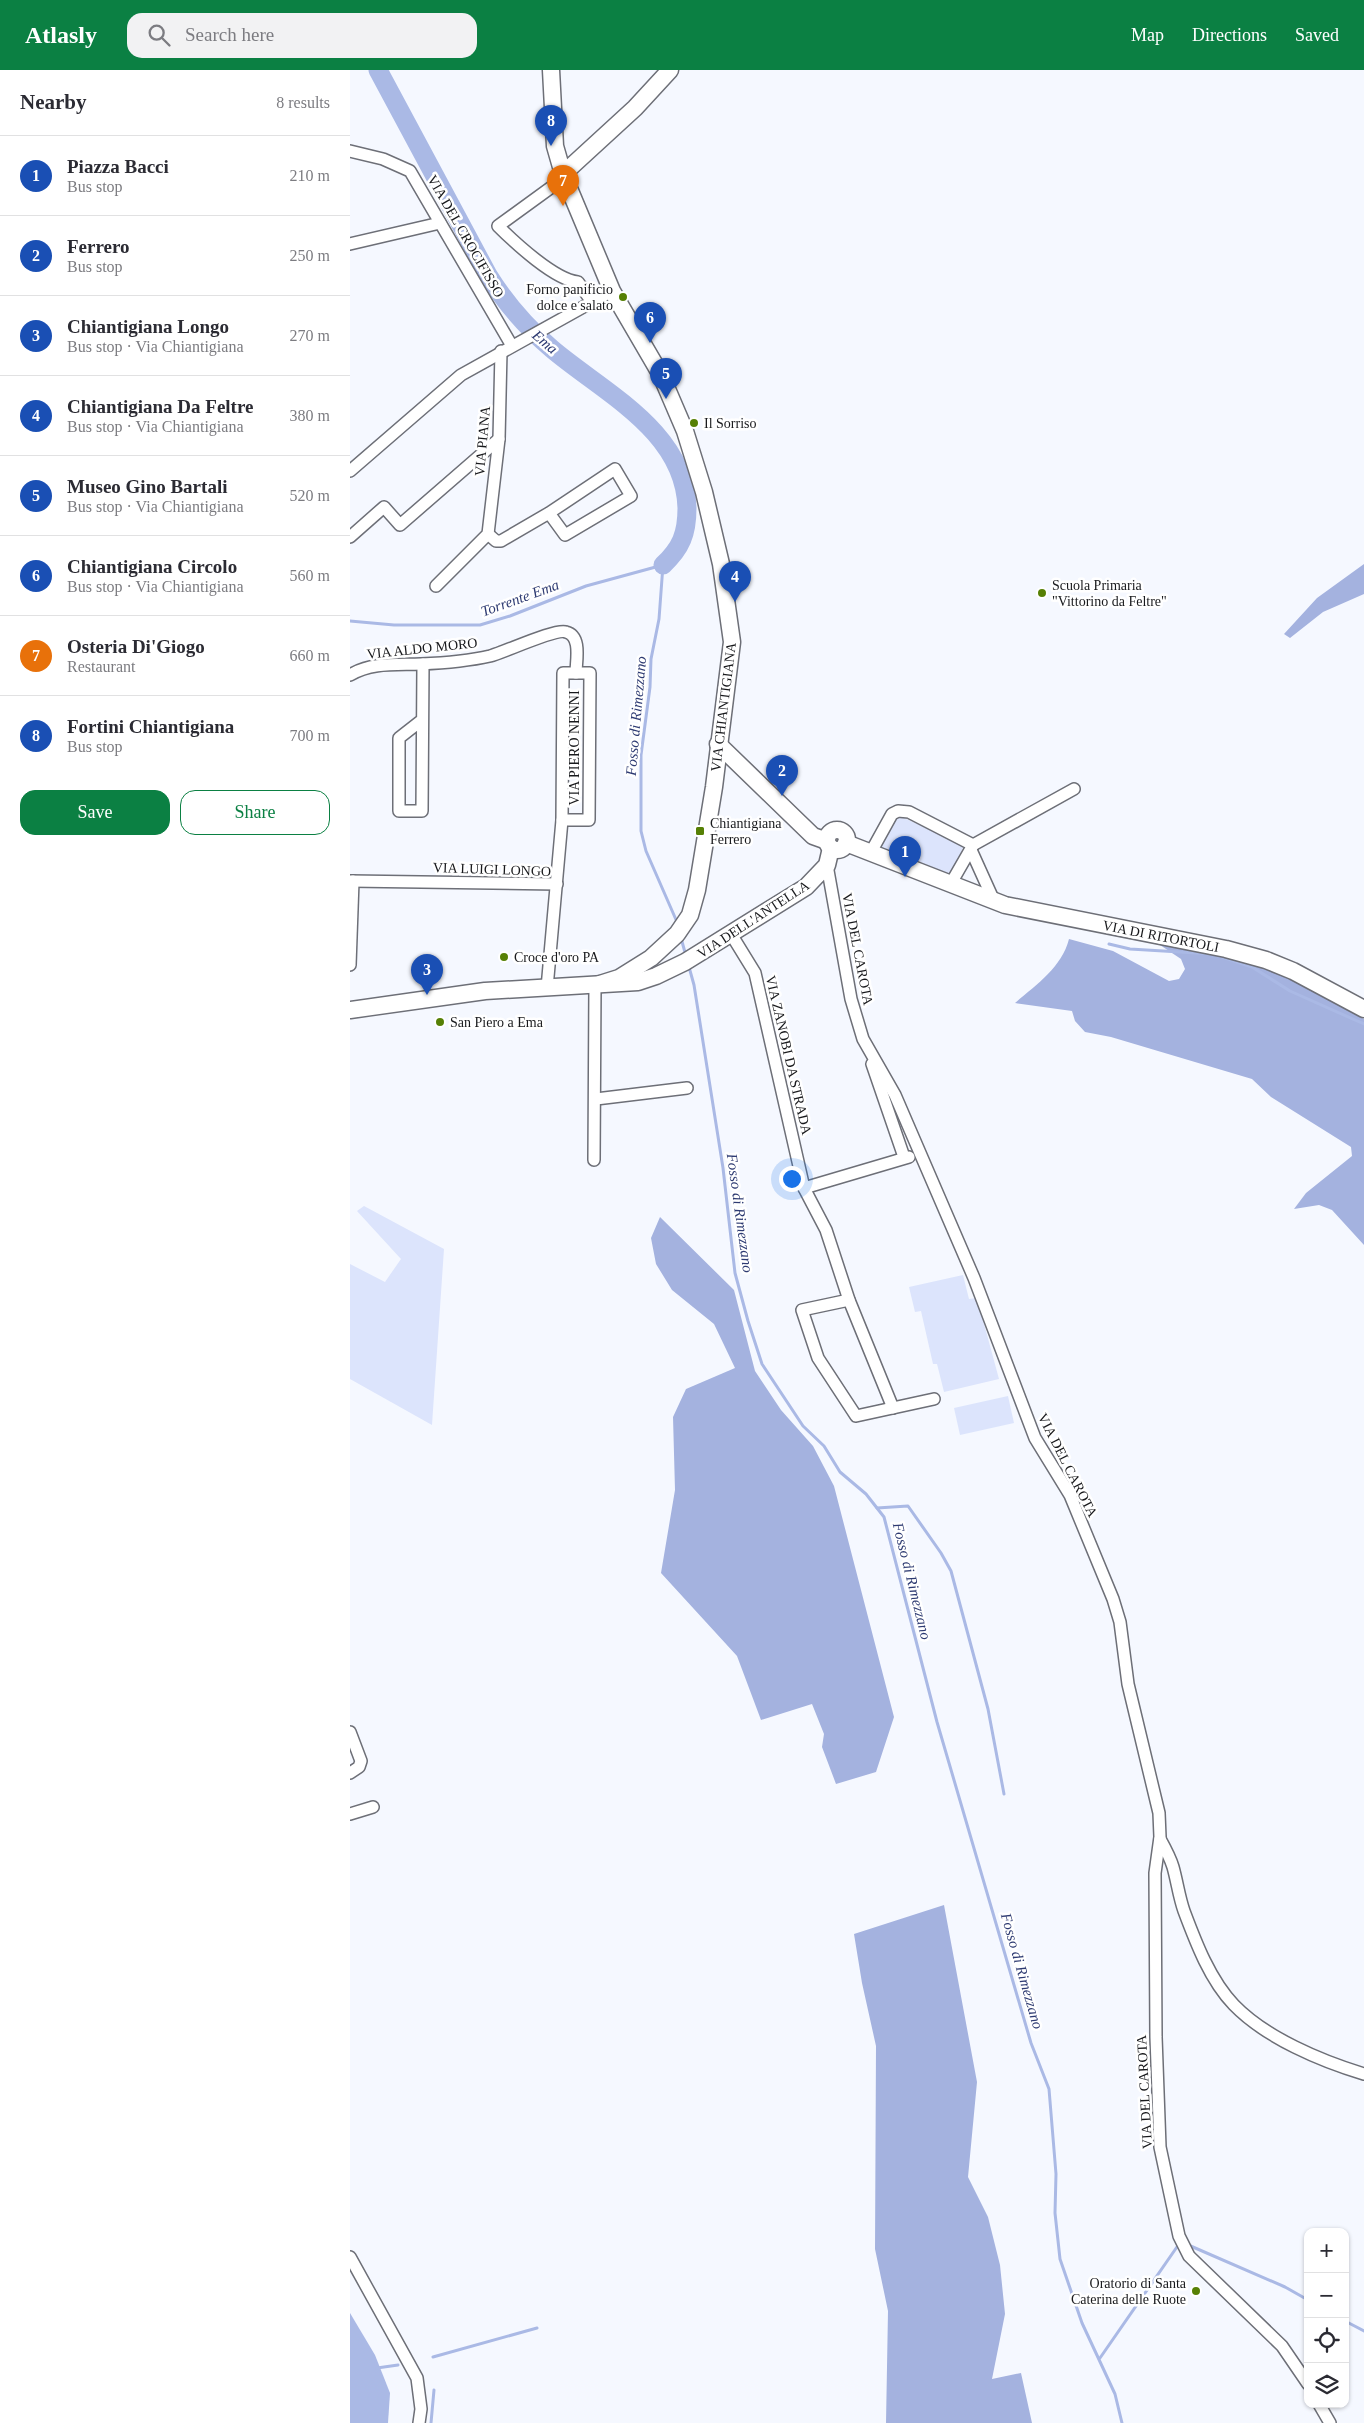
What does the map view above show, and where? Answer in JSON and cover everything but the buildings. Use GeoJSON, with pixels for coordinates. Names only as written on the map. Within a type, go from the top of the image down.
{"type":"FeatureCollection","features":[{"type":"Feature","properties":{"kind":"street","name":"VIA CHIANTIGIANA"},"geometry":{"type":"LineString","coordinates":[[551,70],[555,146],[563,176],[612,291],[646,346],[675,405],[695,459],[719,555],[732,642],[714,787],[697,890],[690,915],[680,930],[664,947],[619,978],[598,985]]}},
{"type":"Feature","properties":{"kind":"street"},"geometry":{"type":"LineString","coordinates":[[592,302],[578,282],[564,280],[550,271],[498,226],[563,176],[635,108],[670,70]]}},
{"type":"Feature","properties":{"kind":"street","name":"VIA DEL CROCIFISSO"},"geometry":{"type":"LineString","coordinates":[[350,151],[383,159],[408,169],[414,175],[507,349]]}},
{"type":"Feature","properties":{"kind":"street"},"geometry":{"type":"LineString","coordinates":[[350,244],[440,223]]}},
{"type":"Feature","properties":{"kind":"street"},"geometry":{"type":"LineString","coordinates":[[350,471],[461,375],[612,291]]}},
{"type":"Feature","properties":{"kind":"street","name":"VIA PIANA"},"geometry":{"type":"LineString","coordinates":[[488,534],[507,349]]}},
{"type":"Feature","properties":{"kind":"street"},"geometry":{"type":"LineString","coordinates":[[350,537],[384,507],[400,525],[499,439]]}},
{"type":"Feature","properties":{"kind":"street"},"geometry":{"type":"LineString","coordinates":[[436,586],[488,534],[496,541],[501,541],[549,513],[615,469],[631,496],[565,535],[549,513]]}},
{"type":"Feature","properties":{"kind":"street","name":"VIA ALDO MORO"},"geometry":{"type":"LineString","coordinates":[[350,675],[378,665],[423,664],[493,655],[554,633],[565,631],[572,635],[576,641],[576,673]]}},
{"type":"Feature","properties":{"kind":"street"},"geometry":{"type":"LineString","coordinates":[[422,720],[399,738],[399,811],[422,811],[423,664]]}},
{"type":"Feature","properties":{"kind":"street","name":"VIA PIERO NENNI"},"geometry":{"type":"LineString","coordinates":[[557,884],[562,820],[563,673],[590,673],[589,820],[562,820]]}},
{"type":"Feature","properties":{"kind":"street","name":"VIA DI RITORTOLI"},"geometry":{"type":"LineString","coordinates":[[718,744],[813,836],[835,844],[871,852],[950,886],[994,901],[1068,918],[1226,948],[1266,960],[1293,971],[1364,1009]]}},
{"type":"Feature","properties":{"kind":"street"},"geometry":{"type":"LineString","coordinates":[[950,886],[972,848],[1074,789]]}},
{"type":"Feature","properties":{"kind":"street"},"geometry":{"type":"LineString","coordinates":[[871,852],[892,814],[898,811],[909,812],[972,848],[994,901]]}},
{"type":"Feature","properties":{"kind":"street"},"geometry":{"type":"LineString","coordinates":[[827,865],[835,844]]}},
{"type":"Feature","properties":{"kind":"street","name":"VIA DELL'ANTELLA"},"geometry":{"type":"LineString","coordinates":[[688,960],[806,887],[827,865]]}},
{"type":"Feature","properties":{"kind":"street","name":"VIA DEL CAROTA"},"geometry":{"type":"LineString","coordinates":[[827,865],[851,999],[904,1157]]}},
{"type":"Feature","properties":{"kind":"street","name":"VIA LUIGI LONGO"},"geometry":{"type":"LineString","coordinates":[[350,966],[352,881],[557,884],[548,988]]}},
{"type":"Feature","properties":{"kind":"street","name":"VIA ZANOBI DA STRADA"},"geometry":{"type":"LineString","coordinates":[[731,934],[755,973],[804,1188],[826,1230],[850,1300],[893,1408]]}},
{"type":"Feature","properties":{"kind":"street","name":"VIA CHIANTIGIANA"},"geometry":{"type":"LineString","coordinates":[[350,1010],[484,991],[598,985],[647,979],[688,960]]}},
{"type":"Feature","properties":{"kind":"street"},"geometry":{"type":"LineString","coordinates":[[594,1160],[598,985]]}},
{"type":"Feature","properties":{"kind":"street","name":"VIA DEL CAROTA"},"geometry":{"type":"LineString","coordinates":[[863,1039],[895,1095],[974,1278],[1035,1438],[1070,1495],[1113,1599],[1120,1622],[1128,1684],[1159,1813],[1160,1837],[1155,1882],[1156,2037],[1160,2147],[1179,2236],[1189,2256],[1282,2346],[1304,2378]]}},
{"type":"Feature","properties":{"kind":"street"},"geometry":{"type":"LineString","coordinates":[[596,1099],[687,1088]]}},
{"type":"Feature","properties":{"kind":"street"},"geometry":{"type":"LineString","coordinates":[[804,1188],[904,1157],[921,1155]]}},
{"type":"Feature","properties":{"kind":"street"},"geometry":{"type":"LineString","coordinates":[[850,1300],[802,1310],[818,1358],[856,1416],[934,1399]]}},
{"type":"Feature","properties":{"kind":"street"},"geometry":{"type":"LineString","coordinates":[[350,1732],[361,1761],[359,1767],[350,1773]]}},
{"type":"Feature","properties":{"kind":"street"},"geometry":{"type":"LineString","coordinates":[[350,1814],[373,1807]]}},
{"type":"Feature","properties":{"kind":"street","name":"VIA DEL CAROTA"},"geometry":{"type":"LineString","coordinates":[[1160,1837],[1172,1866],[1183,1909],[1197,1944],[1217,1984],[1234,2005],[1267,2031],[1328,2064],[1364,2074]]}},
{"type":"Feature","properties":{"kind":"street"},"geometry":{"type":"LineString","coordinates":[[350,2257],[416,2378],[421,2409],[419,2423]]}},
{"type":"Feature","properties":{"kind":"street"},"geometry":{"type":"LineString","coordinates":[[1321,2408],[1330,2423]]}},
{"type":"Feature","properties":{"kind":"shaded area"},"geometry":{"type":"Polygon","coordinates":[[[1364,564],[1364,594],[1323,612],[1290,638],[1284,634],[1317,598],[1364,564]]]}},
{"type":"Feature","properties":{"kind":"shaded area"},"geometry":{"type":"Polygon","coordinates":[[[893,818],[904,818],[964,845],[949,879],[877,848],[893,818]]]}},
{"type":"Feature","properties":{"kind":"shaded area"},"geometry":{"type":"Polygon","coordinates":[[[1069,939],[1113,951],[1169,981],[1179,979],[1185,969],[1181,959],[1157,943],[1224,954],[1273,970],[1364,1019],[1364,1245],[1332,1210],[1319,1205],[1294,1209],[1306,1193],[1352,1156],[1351,1147],[1271,1097],[1252,1079],[1111,1037],[1085,1032],[1075,1021],[1072,1011],[1015,1003],[1054,967],[1066,949],[1069,939]]]}},
{"type":"Feature","properties":{"kind":"shaded area"},"geometry":{"type":"Polygon","coordinates":[[[364,1206],[444,1249],[432,1425],[350,1379],[350,1264],[385,1282],[401,1259],[357,1211],[364,1206]]]}},
{"type":"Feature","properties":{"kind":"shaded area"},"geometry":{"type":"Polygon","coordinates":[[[660,1217],[734,1290],[755,1371],[781,1410],[813,1446],[834,1486],[894,1717],[876,1772],[836,1784],[822,1747],[824,1734],[812,1704],[761,1720],[737,1656],[661,1573],[675,1490],[673,1417],[686,1389],[735,1368],[714,1324],[672,1290],[656,1264],[651,1238],[660,1217]]]}},
{"type":"Feature","properties":{"kind":"shaded area"},"geometry":{"type":"Polygon","coordinates":[[[963,1275],[969,1299],[977,1298],[999,1379],[944,1392],[937,1364],[933,1364],[921,1311],[915,1312],[909,1287],[963,1275]]]}},
{"type":"Feature","properties":{"kind":"shaded area"},"geometry":{"type":"Polygon","coordinates":[[[1008,1396],[1014,1423],[960,1435],[954,1408],[1008,1396]]]}},
{"type":"Feature","properties":{"kind":"shaded area"},"geometry":{"type":"Polygon","coordinates":[[[944,1905],[977,2082],[968,2177],[988,2217],[1000,2265],[1005,2314],[992,2379],[1021,2373],[1032,2423],[886,2423],[888,2311],[875,2249],[876,2046],[862,1983],[854,1934],[944,1905]]]}},
{"type":"Feature","properties":{"kind":"shaded area"},"geometry":{"type":"Polygon","coordinates":[[[350,2313],[375,2355],[390,2393],[388,2423],[350,2423],[350,2313]]]}},
{"type":"Feature","properties":{"kind":"waterway","name":"Ema"},"geometry":{"type":"LineString","coordinates":[[378,70],[488,275],[502,296],[525,324],[552,349],[638,416],[657,435],[672,457],[683,481],[687,517],[682,540],[663,565]]}},
{"type":"Feature","properties":{"kind":"waterway","name":"Fosso di Rimezzano"},"geometry":{"type":"LineString","coordinates":[[350,621],[394,625],[480,625],[510,616],[586,586],[663,565],[659,619],[651,659],[650,687],[641,755],[641,831],[646,851],[677,922]]}},
{"type":"Feature","properties":{"kind":"waterway","name":"Fosso di Rimezzano"},"geometry":{"type":"LineString","coordinates":[[681,938],[686,956]]}},
{"type":"Feature","properties":{"kind":"waterway"},"geometry":{"type":"LineString","coordinates":[[1109,944],[1130,949],[1213,954],[1252,967],[1290,991],[1364,1024]]}},
{"type":"Feature","properties":{"kind":"waterway","name":"Fosso di Rimezzano"},"geometry":{"type":"LineString","coordinates":[[689,967],[694,985],[723,1168],[735,1273],[748,1321],[762,1364],[803,1426],[824,1446],[840,1472],[866,1494],[884,1517],[937,1722],[1031,2043],[1049,2089],[1056,2174],[1055,2213],[1060,2259],[1082,2323],[1115,2394],[1122,2423]]}},
{"type":"Feature","properties":{"kind":"waterway"},"geometry":{"type":"LineString","coordinates":[[877,1508],[908,1506],[941,1553],[951,1571],[988,1709],[1004,1794]]}},
{"type":"Feature","properties":{"kind":"waterway"},"geometry":{"type":"LineString","coordinates":[[1100,2358],[1179,2244]]}},
{"type":"Feature","properties":{"kind":"waterway"},"geometry":{"type":"LineString","coordinates":[[1186,2244],[1285,2287],[1304,2298]]}},
{"type":"Feature","properties":{"kind":"waterway"},"geometry":{"type":"LineString","coordinates":[[1349,2323],[1364,2331]]}},
{"type":"Feature","properties":{"kind":"waterway"},"geometry":{"type":"LineString","coordinates":[[433,2357],[537,2328]]}},
{"type":"Feature","properties":{"kind":"waterway"},"geometry":{"type":"LineString","coordinates":[[377,2368],[398,2365]]}},
{"type":"Feature","properties":{"kind":"waterway"},"geometry":{"type":"LineString","coordinates":[[431,2423],[434,2390]]}},
{"type":"Feature","properties":{"kind":"place","name":"Fortini Chiantigiana"},"geometry":{"type":"Point","coordinates":[551,146]}},
{"type":"Feature","properties":{"kind":"place","name":"Osteria Di'Giogo"},"geometry":{"type":"Point","coordinates":[563,206]}},
{"type":"Feature","properties":{"kind":"place","name":"Forno panificio dolce e salato"},"geometry":{"type":"Point","coordinates":[623,297]}},
{"type":"Feature","properties":{"kind":"place","name":"Chiantigiana Circolo"},"geometry":{"type":"Point","coordinates":[650,343]}},
{"type":"Feature","properties":{"kind":"place","name":"Museo Gino Bartali"},"geometry":{"type":"Point","coordinates":[666,399]}},
{"type":"Feature","properties":{"kind":"place","name":"Il Sorriso"},"geometry":{"type":"Point","coordinates":[694,423]}},
{"type":"Feature","properties":{"kind":"place","name":"Scuola Primaria \"Vittorino da Feltre\""},"geometry":{"type":"Point","coordinates":[1042,593]}},
{"type":"Feature","properties":{"kind":"place","name":"Chiantigiana Da Feltre"},"geometry":{"type":"Point","coordinates":[735,602]}},
{"type":"Feature","properties":{"kind":"place","name":"Ferrero"},"geometry":{"type":"Point","coordinates":[782,796]}},
{"type":"Feature","properties":{"kind":"place","name":"Chiantigiana Ferrero"},"geometry":{"type":"Point","coordinates":[700,831]}},
{"type":"Feature","properties":{"kind":"place","name":"Piazza Bacci"},"geometry":{"type":"Point","coordinates":[905,877]}},
{"type":"Feature","properties":{"kind":"place","name":"Croce d'oro PA"},"geometry":{"type":"Point","coordinates":[504,957]}},
{"type":"Feature","properties":{"kind":"place","name":"Chiantigiana Longo"},"geometry":{"type":"Point","coordinates":[427,995]}},
{"type":"Feature","properties":{"kind":"place","name":"San Piero a Ema"},"geometry":{"type":"Point","coordinates":[440,1022]}},
{"type":"Feature","properties":{"kind":"place","name":"Oratorio di Santa Caterina delle Ruote"},"geometry":{"type":"Point","coordinates":[1196,2291]}},
{"type":"Feature","properties":{"kind":"water label","name":"Torrente Ema"},"geometry":{"type":"Point","coordinates":[520,598]}}]}
